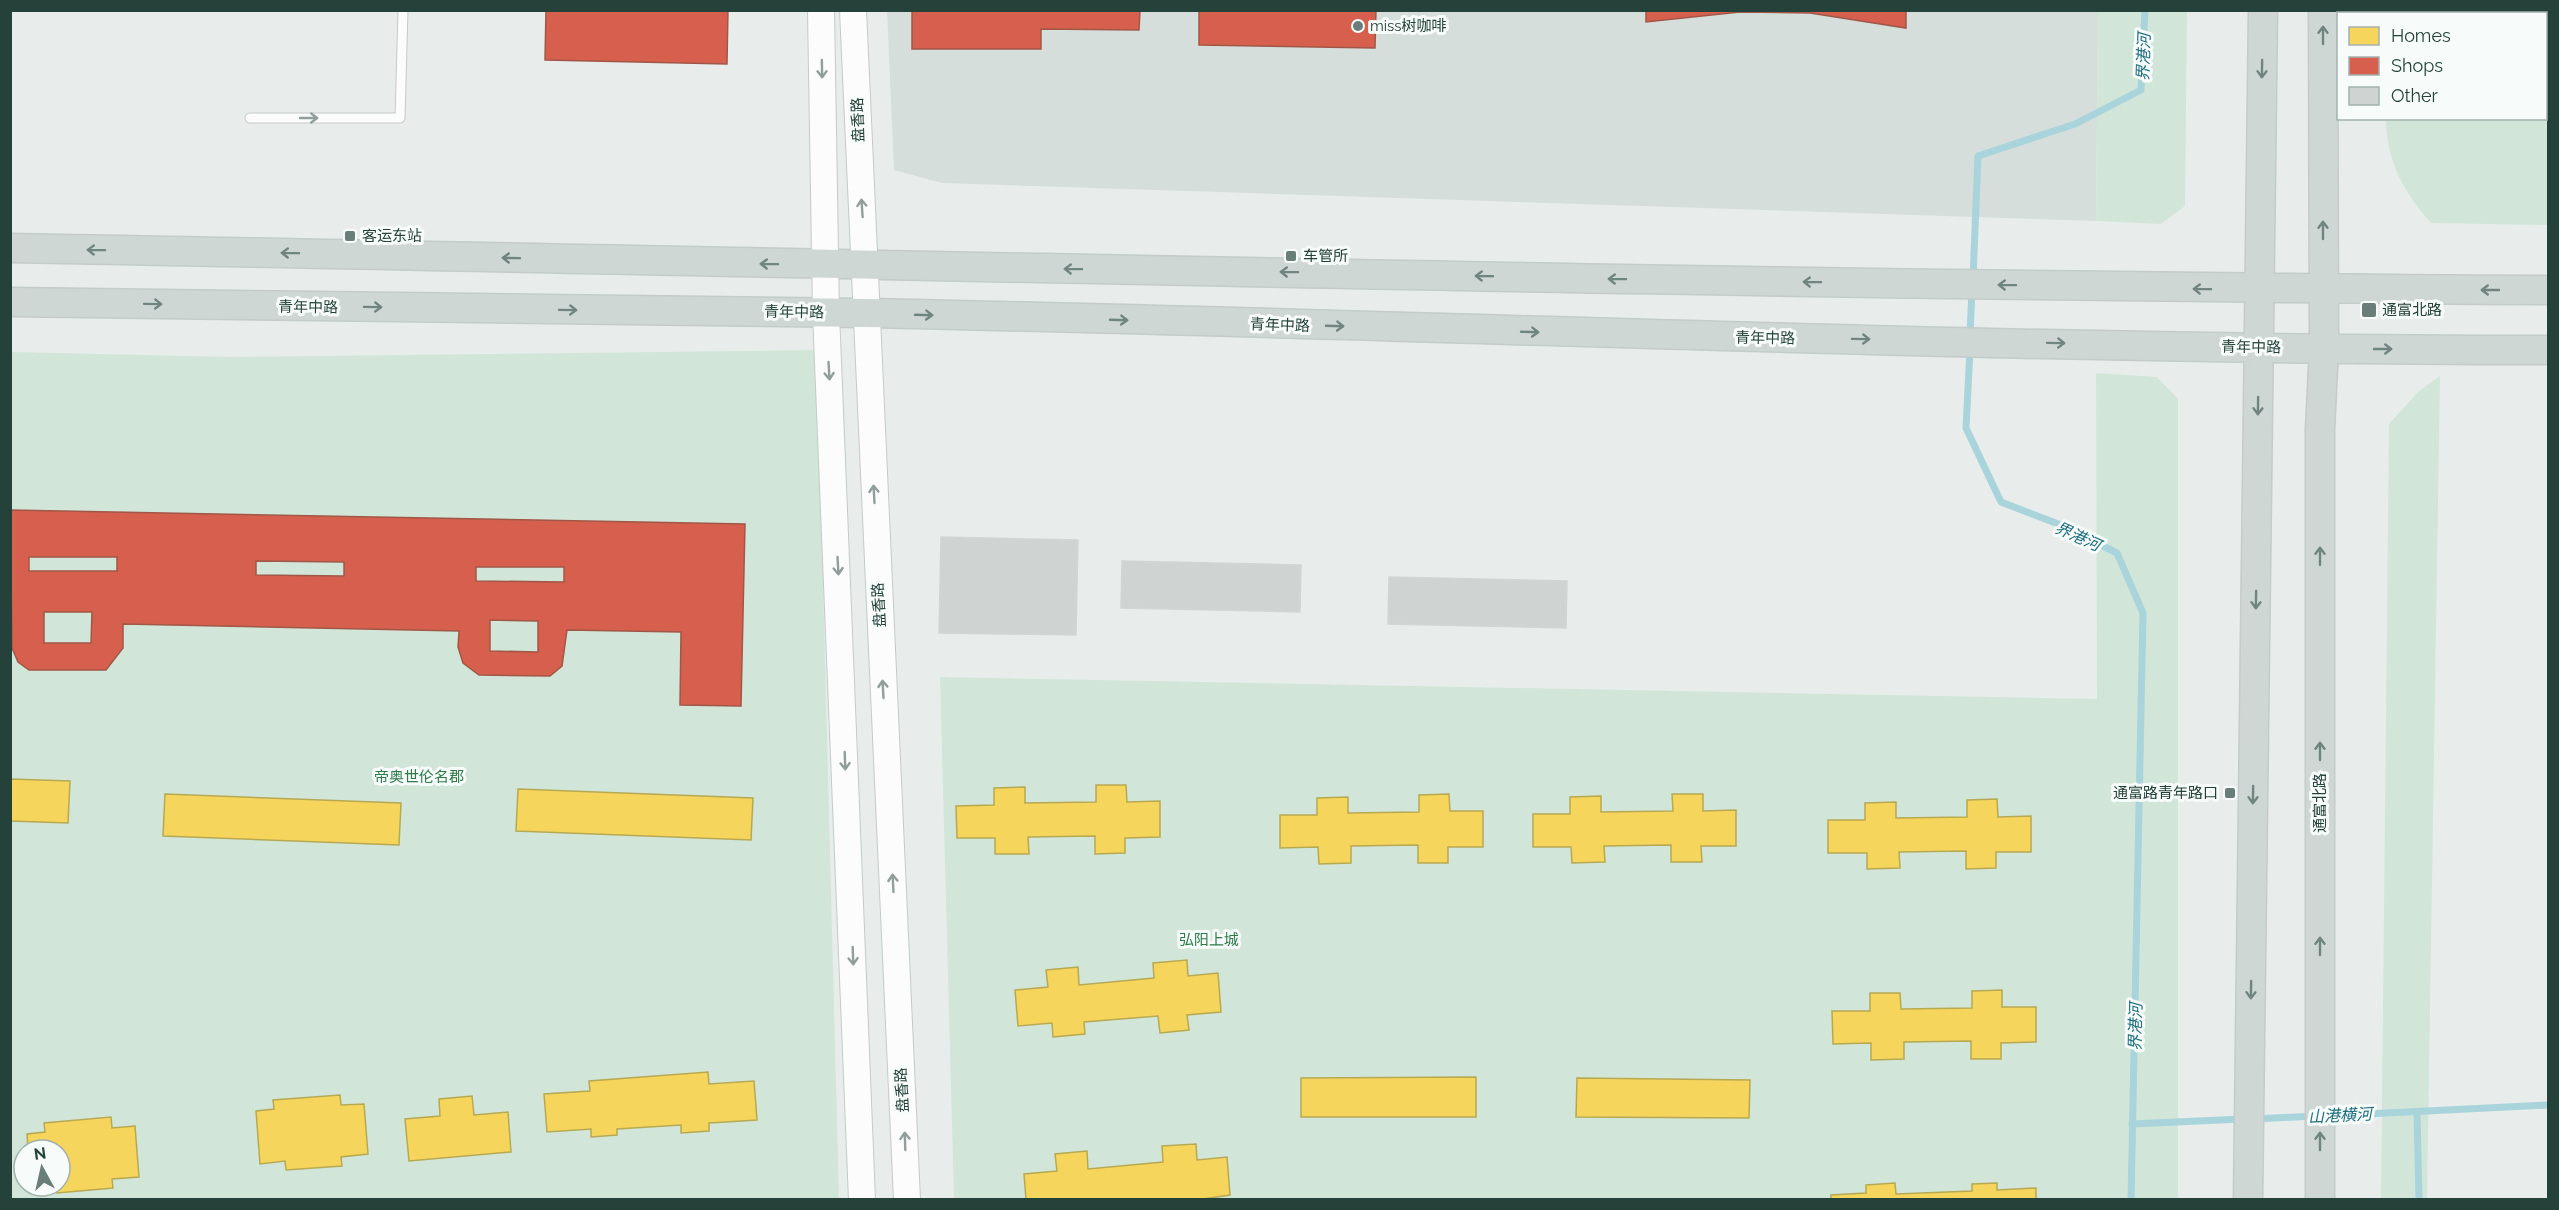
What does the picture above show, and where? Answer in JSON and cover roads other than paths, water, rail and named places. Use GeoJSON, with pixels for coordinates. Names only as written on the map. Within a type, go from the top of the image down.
{"type":"FeatureCollection","features":[{"type":"Feature","properties":{"kind":"main road"},"geometry":{"type":"LineString","coordinates":[[2248,1200],[2263,10]]}},
{"type":"Feature","properties":{"kind":"main road","name":"通富北路"},"geometry":{"type":"LineString","coordinates":[[2320,1200],[2320,429],[2324,348],[2323,10]]}},
{"type":"Feature","properties":{"kind":"main road"},"geometry":{"type":"LineString","coordinates":[[10,248],[827,266],[2260,290],[2548,290]]}},
{"type":"Feature","properties":{"kind":"main road","name":"青年中路"},"geometry":{"type":"LineString","coordinates":[[10,302],[866,313],[1688,336],[2548,350]]}},
{"type":"Feature","properties":{"kind":"street"},"geometry":{"type":"LineString","coordinates":[[821,10],[826,313],[862,1200]]}},
{"type":"Feature","properties":{"kind":"street","name":"盘香路"},"geometry":{"type":"LineString","coordinates":[[853,10],[907,1200]]}},
{"type":"Feature","properties":{"kind":"lane"},"geometry":{"type":"LineString","coordinates":[[250,118],[400,118],[403,10]]}},
{"type":"Feature","properties":{"kind":"waterway","name":"界港河"},"geometry":{"type":"LineString","coordinates":[[1973,278],[1978,156],[2075,124],[2141,90],[2145,10]]}},
{"type":"Feature","properties":{"kind":"waterway","name":"界港河"},"geometry":{"type":"LineString","coordinates":[[1970,335],[1972,289]]}},
{"type":"Feature","properties":{"kind":"waterway","name":"界港河"},"geometry":{"type":"LineString","coordinates":[[1970,349],[1966,428],[2001,502],[2061,525],[2117,553],[2143,613],[2131,1200]]}},
{"type":"Feature","properties":{"kind":"waterway","name":"山港横河"},"geometry":{"type":"LineString","coordinates":[[2326,1116],[2548,1105]]}},
{"type":"Feature","properties":{"kind":"waterway"},"geometry":{"type":"LineString","coordinates":[[2417,1112],[2419,1200]]}},
{"type":"Feature","properties":{"kind":"waterway","name":"山港横河"},"geometry":{"type":"LineString","coordinates":[[2254,1119],[2315,1116]]}},
{"type":"Feature","properties":{"kind":"waterway","name":"山港横河"},"geometry":{"type":"LineString","coordinates":[[2132,1124],[2243,1119]]}},
{"type":"Feature","properties":{"kind":"place","name":"miss树咖啡"},"geometry":{"type":"Point","coordinates":[1358,26]}},
{"type":"Feature","properties":{"kind":"place","name":"客运东站"},"geometry":{"type":"Point","coordinates":[350,236]}},
{"type":"Feature","properties":{"kind":"place","name":"车管所"},"geometry":{"type":"Point","coordinates":[1291,256]}},
{"type":"Feature","properties":{"kind":"place","name":"通富北路"},"geometry":{"type":"Point","coordinates":[2369,310]}},
{"type":"Feature","properties":{"kind":"place","name":"通富路青年路口"},"geometry":{"type":"Point","coordinates":[2230,793]}},
{"type":"Feature","properties":{"kind":"park label","name":"帝奥世伦名郡"},"geometry":{"type":"Point","coordinates":[419,777]}},
{"type":"Feature","properties":{"kind":"park label","name":"弘阳上城"},"geometry":{"type":"Point","coordinates":[1209,940]}}]}
